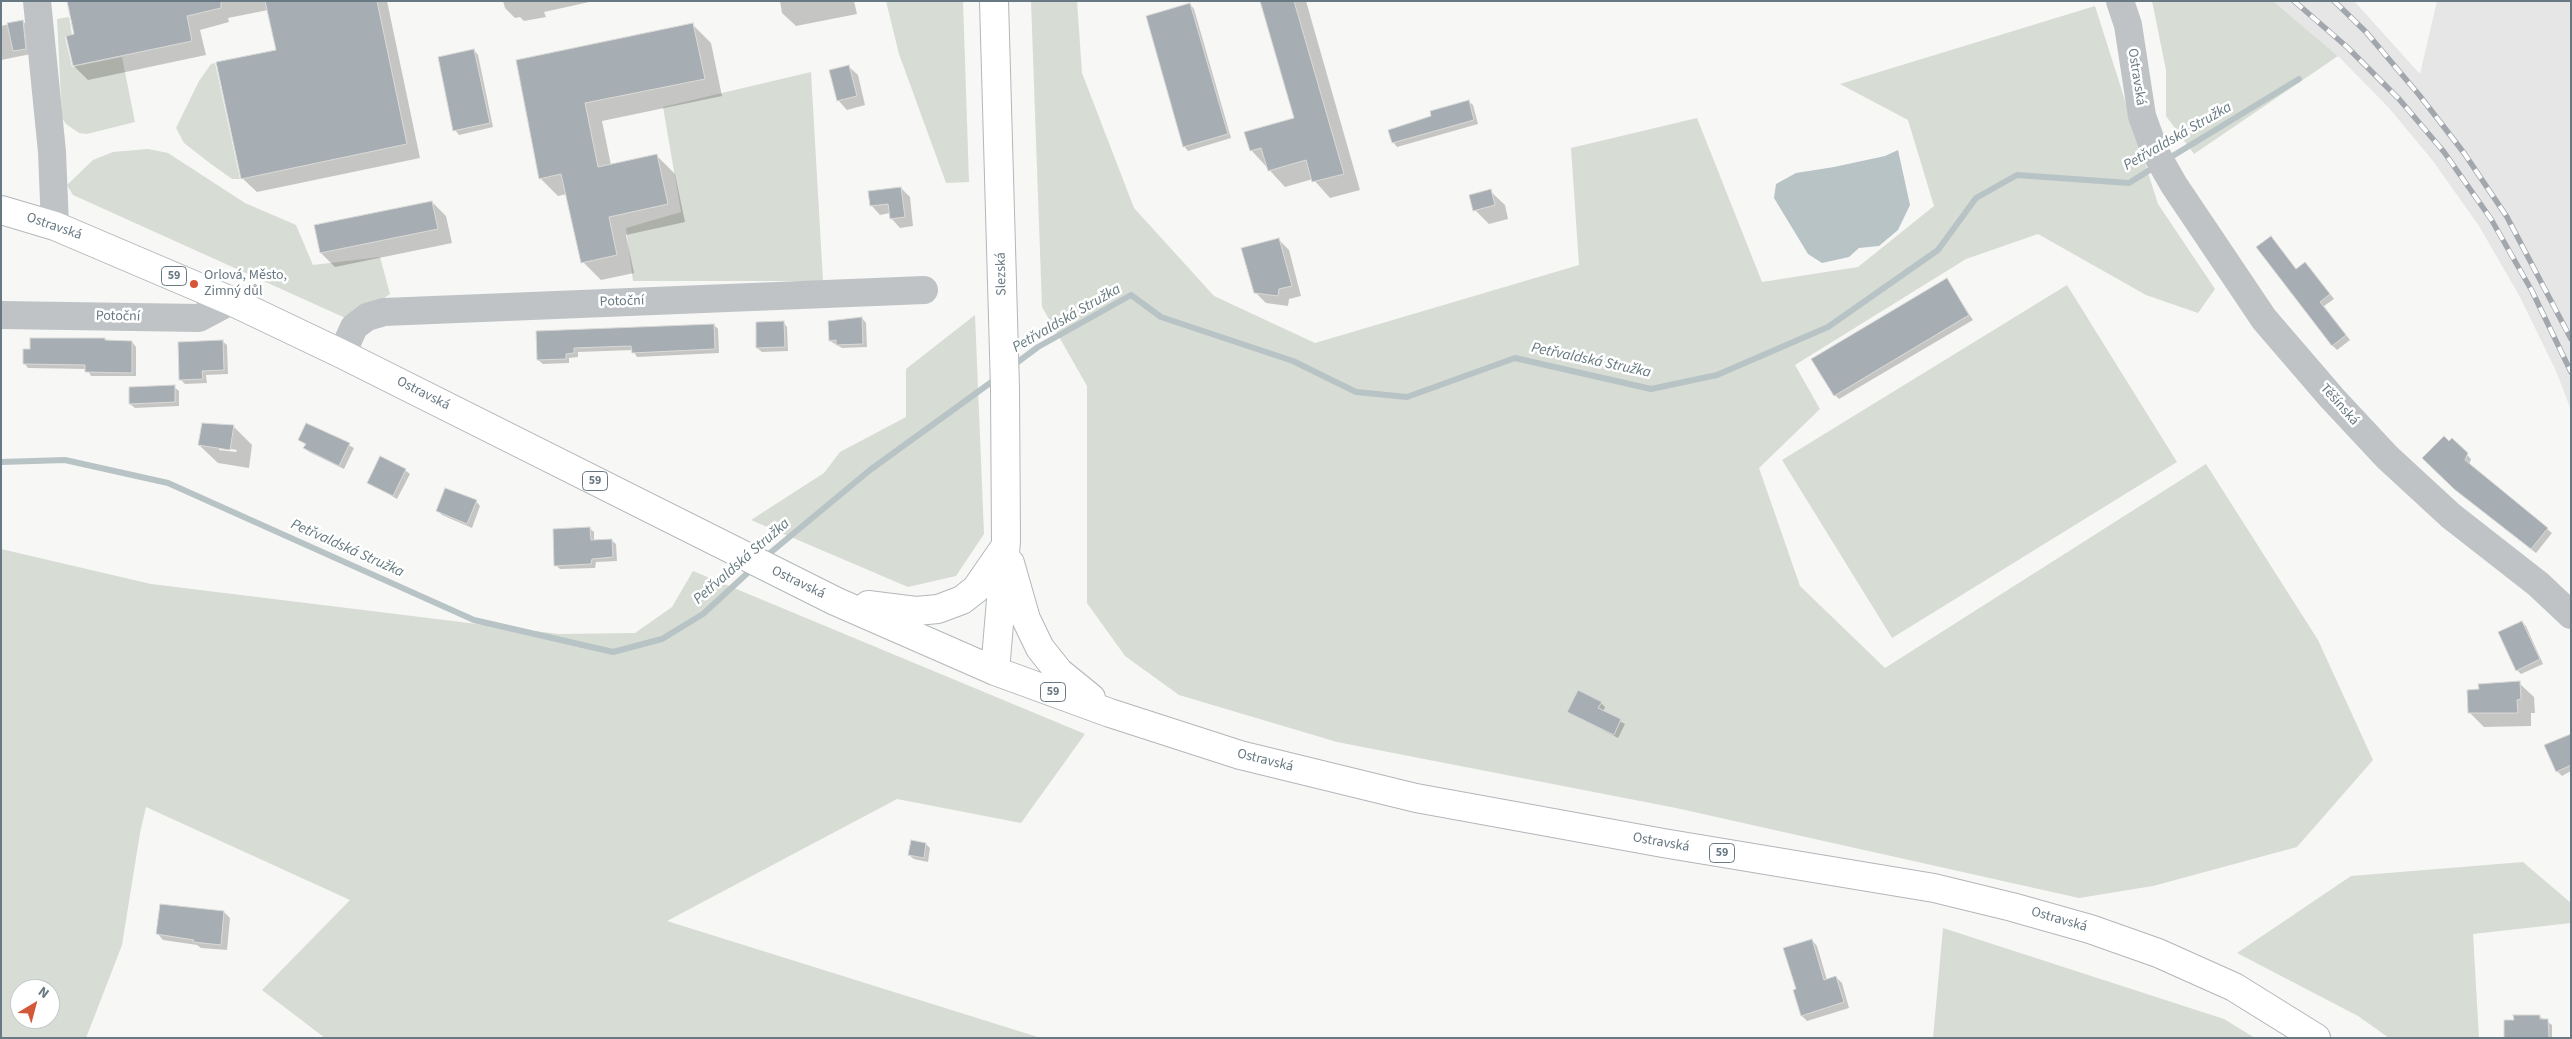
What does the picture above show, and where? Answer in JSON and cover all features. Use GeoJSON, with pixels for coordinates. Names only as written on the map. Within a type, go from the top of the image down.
{"type":"FeatureCollection","features":[{"type":"Feature","properties":{"kind":"main road","name":"Slezská"},"geometry":{"type":"LineString","coordinates":[[994,1],[1004,369],[1006,546],[995,670]]}},
{"type":"Feature","properties":{"kind":"main road","name":"Ostravská"},"geometry":{"type":"LineString","coordinates":[[1,210],[55,226],[231,301],[342,354],[835,600]]}},
{"type":"Feature","properties":{"kind":"main road"},"geometry":{"type":"LineString","coordinates":[[835,600],[916,612],[938,609],[962,600],[976,589],[1006,546]]}},
{"type":"Feature","properties":{"kind":"main road"},"geometry":{"type":"LineString","coordinates":[[1006,546],[1026,619],[1040,648],[1059,672],[1110,713]]}},
{"type":"Feature","properties":{"kind":"main road","name":"59"},"geometry":{"type":"LineString","coordinates":[[835,600],[995,670]]}},
{"type":"Feature","properties":{"kind":"main road","name":"Ostravská"},"geometry":{"type":"LineString","coordinates":[[995,670],[1110,713],[1240,755],[1416,798],[1663,843],[1934,888],[2012,907],[2090,929],[2158,953],[2234,987],[2316,1038]]}},
{"type":"Feature","properties":{"kind":"street"},"geometry":{"type":"LineString","coordinates":[[37,1],[52,152],[55,226]]}},
{"type":"Feature","properties":{"kind":"street","name":"Ostravská"},"geometry":{"type":"LineString","coordinates":[[2120,1],[2128,25],[2142,116],[2155,152]]}},
{"type":"Feature","properties":{"kind":"street","name":"Těšínská"},"geometry":{"type":"LineString","coordinates":[[2155,152],[2174,185],[2264,319],[2332,398],[2387,457],[2444,510],[2538,584],[2571,615]]}},
{"type":"Feature","properties":{"kind":"street","name":"Potoční"},"geometry":{"type":"LineString","coordinates":[[342,354],[354,327],[367,317],[384,312],[924,290]]}},
{"type":"Feature","properties":{"kind":"street","name":"Potoční"},"geometry":{"type":"LineString","coordinates":[[1,315],[199,318],[231,301]]}},
{"type":"Feature","properties":{"kind":"shaded area"},"geometry":{"type":"Polygon","coordinates":[[[886,1],[963,1],[969,182],[946,183],[899,54],[886,1]]]}},
{"type":"Feature","properties":{"kind":"shaded area"},"geometry":{"type":"Polygon","coordinates":[[[1031,1],[1077,1],[1082,73],[1134,208],[1214,296],[1315,343],[1579,265],[1571,148],[1697,118],[1762,282],[1858,267],[1934,206],[1908,120],[1840,84],[2095,6],[2158,204],[2215,289],[2198,313],[2146,295],[2038,234],[1966,259],[1795,365],[1820,409],[1759,468],[1800,586],[1885,668],[2206,464],[2318,640],[2373,760],[2297,847],[2153,886],[2079,898],[1676,808],[1337,742],[1179,695],[1125,656],[1087,603],[1087,386],[1042,307],[1031,1]]]}},
{"type":"Feature","properties":{"kind":"shaded area"},"geometry":{"type":"Polygon","coordinates":[[[2152,1],[2273,1],[2338,56],[2194,154],[2166,116],[2166,70],[2152,1]]]}},
{"type":"Feature","properties":{"kind":"shaded area"},"geometry":{"type":"Polygon","coordinates":[[[2273,1],[2354,1],[2420,74],[2437,1],[2571,1],[2571,410],[2556,371],[2520,297],[2479,226],[2433,161],[2389,108],[2338,56],[2273,1]]]}},
{"type":"Feature","properties":{"kind":"shaded area"},"geometry":{"type":"Polygon","coordinates":[[[69,17],[72,35],[65,37],[72,67],[122,57],[135,122],[87,134],[79,133],[66,124],[62,118],[57,19],[69,17]]]}},
{"type":"Feature","properties":{"kind":"shaded area"},"geometry":{"type":"Polygon","coordinates":[[[215,63],[240,179],[232,179],[184,143],[176,128],[199,81],[211,64],[215,63]]]}},
{"type":"Feature","properties":{"kind":"shaded area"},"geometry":{"type":"Polygon","coordinates":[[[811,72],[823,281],[633,281],[626,228],[681,212],[663,107],[811,72]]]}},
{"type":"Feature","properties":{"kind":"shaded area"},"geometry":{"type":"Polygon","coordinates":[[[148,149],[168,153],[245,203],[296,225],[313,265],[380,257],[390,294],[352,321],[73,195],[67,185],[93,160],[113,152],[148,149]]]}},
{"type":"Feature","properties":{"kind":"shaded area"},"geometry":{"type":"Polygon","coordinates":[[[1898,150],[1910,205],[1898,230],[1879,246],[1859,248],[1849,257],[1822,263],[1808,254],[1774,198],[1776,184],[1796,173],[1885,156],[1898,150]]]}},
{"type":"Feature","properties":{"kind":"shaded area"},"geometry":{"type":"Polygon","coordinates":[[[2067,285],[2177,462],[1892,638],[1782,460],[2067,285]]]}},
{"type":"Feature","properties":{"kind":"shaded area"},"geometry":{"type":"Polygon","coordinates":[[[975,315],[984,534],[956,576],[908,587],[751,520],[824,473],[840,452],[906,417],[906,369],[975,315]]]}},
{"type":"Feature","properties":{"kind":"shaded area"},"geometry":{"type":"Polygon","coordinates":[[[1,549],[151,584],[559,634],[635,633],[672,607],[693,571],[1085,734],[1021,823],[897,799],[667,921],[1041,1038],[325,1038],[262,990],[350,900],[146,807],[122,945],[86,1038],[1,1038],[1,549]]]}},
{"type":"Feature","properties":{"kind":"shaded area"},"geometry":{"type":"Polygon","coordinates":[[[2523,862],[2571,903],[2571,923],[2473,934],[2479,1038],[2389,1038],[2358,1016],[2237,953],[2351,876],[2523,862]]]}},
{"type":"Feature","properties":{"kind":"shaded area"},"geometry":{"type":"Polygon","coordinates":[[[1943,928],[2224,1019],[2255,1038],[1933,1038],[1943,928]]]}},
{"type":"Feature","properties":{"kind":"building"},"geometry":{"type":"Polygon","coordinates":[[[67,1],[221,1],[221,8],[187,16],[192,41],[73,66],[66,36],[74,34],[67,1]]]}},
{"type":"Feature","properties":{"kind":"building"},"geometry":{"type":"Polygon","coordinates":[[[265,1],[377,1],[407,144],[241,179],[216,62],[276,50],[265,1]]]}},
{"type":"Feature","properties":{"kind":"building"},"geometry":{"type":"Polygon","coordinates":[[[1260,1],[1294,1],[1344,174],[1312,182],[1306,160],[1268,171],[1261,148],[1250,151],[1244,132],[1294,118],[1260,1]]]}},
{"type":"Feature","properties":{"kind":"building"},"geometry":{"type":"Polygon","coordinates":[[[1190,3],[1228,134],[1183,147],[1146,16],[1190,3]]]}},
{"type":"Feature","properties":{"kind":"building"},"geometry":{"type":"Polygon","coordinates":[[[23,20],[26,49],[13,51],[7,23],[23,20]]]}},
{"type":"Feature","properties":{"kind":"building"},"geometry":{"type":"Polygon","coordinates":[[[693,23],[705,79],[585,103],[598,167],[657,154],[668,204],[609,217],[617,255],[581,263],[561,174],[539,179],[516,60],[693,23]]]}},
{"type":"Feature","properties":{"kind":"building"},"geometry":{"type":"Polygon","coordinates":[[[474,49],[490,123],[453,131],[438,57],[474,49]]]}},
{"type":"Feature","properties":{"kind":"building"},"geometry":{"type":"Polygon","coordinates":[[[849,65],[857,96],[837,101],[829,70],[849,65]]]}},
{"type":"Feature","properties":{"kind":"building"},"geometry":{"type":"Polygon","coordinates":[[[1469,100],[1474,120],[1392,143],[1388,130],[1431,116],[1430,111],[1469,100]]]}},
{"type":"Feature","properties":{"kind":"building"},"geometry":{"type":"Polygon","coordinates":[[[901,187],[905,217],[890,219],[888,204],[870,206],[868,191],[901,187]]]}},
{"type":"Feature","properties":{"kind":"building"},"geometry":{"type":"Polygon","coordinates":[[[1491,189],[1495,205],[1473,211],[1469,195],[1491,189]]]}},
{"type":"Feature","properties":{"kind":"building"},"geometry":{"type":"Polygon","coordinates":[[[432,201],[438,229],[320,253],[314,225],[432,201]]]}},
{"type":"Feature","properties":{"kind":"building"},"geometry":{"type":"Polygon","coordinates":[[[2271,236],[2296,269],[2305,262],[2330,294],[2320,302],[2346,335],[2332,346],[2256,247],[2271,236]]]}},
{"type":"Feature","properties":{"kind":"building"},"geometry":{"type":"Polygon","coordinates":[[[1279,238],[1292,286],[1279,289],[1278,296],[1254,293],[1241,248],[1279,238]]]}},
{"type":"Feature","properties":{"kind":"building"},"geometry":{"type":"Polygon","coordinates":[[[1947,278],[1969,315],[1834,396],[1811,359],[1947,278]]]}},
{"type":"Feature","properties":{"kind":"building"},"geometry":{"type":"Polygon","coordinates":[[[862,317],[863,344],[836,345],[836,340],[829,341],[828,321],[862,317]]]}},
{"type":"Feature","properties":{"kind":"building"},"geometry":{"type":"Polygon","coordinates":[[[784,321],[785,347],[756,348],[756,322],[784,321]]]}},
{"type":"Feature","properties":{"kind":"building"},"geometry":{"type":"Polygon","coordinates":[[[714,324],[715,349],[632,353],[631,346],[574,348],[574,353],[566,354],[566,359],[537,360],[536,331],[714,324]]]}},
{"type":"Feature","properties":{"kind":"building"},"geometry":{"type":"Polygon","coordinates":[[[30,338],[105,338],[105,340],[132,341],[132,373],[85,372],[85,365],[23,364],[23,349],[30,349],[30,338]]]}},
{"type":"Feature","properties":{"kind":"building"},"geometry":{"type":"Polygon","coordinates":[[[223,340],[224,370],[202,371],[203,379],[179,380],[178,342],[223,340]]]}},
{"type":"Feature","properties":{"kind":"building"},"geometry":{"type":"Polygon","coordinates":[[[175,385],[175,402],[129,404],[129,387],[175,385]]]}},
{"type":"Feature","properties":{"kind":"building"},"geometry":{"type":"Polygon","coordinates":[[[202,423],[234,425],[230,450],[198,445],[202,423]]]}},
{"type":"Feature","properties":{"kind":"building"},"geometry":{"type":"Polygon","coordinates":[[[306,423],[350,443],[339,466],[303,448],[306,444],[298,440],[306,423]]]}},
{"type":"Feature","properties":{"kind":"building"},"geometry":{"type":"Polygon","coordinates":[[[2444,436],[2449,441],[2452,438],[2468,453],[2465,460],[2548,528],[2531,549],[2454,489],[2422,458],[2444,436]]]}},
{"type":"Feature","properties":{"kind":"building"},"geometry":{"type":"Polygon","coordinates":[[[380,456],[406,469],[393,496],[367,483],[380,456]]]}},
{"type":"Feature","properties":{"kind":"building"},"geometry":{"type":"Polygon","coordinates":[[[445,488],[477,500],[467,524],[436,511],[445,488]]]}},
{"type":"Feature","properties":{"kind":"building"},"geometry":{"type":"Polygon","coordinates":[[[590,527],[591,540],[612,539],[613,557],[592,559],[591,564],[554,566],[553,529],[590,527]]]}},
{"type":"Feature","properties":{"kind":"building"},"geometry":{"type":"Polygon","coordinates":[[[2522,621],[2540,659],[2516,671],[2498,632],[2522,621]]]}},
{"type":"Feature","properties":{"kind":"building"},"geometry":{"type":"Polygon","coordinates":[[[2520,681],[2521,699],[2517,700],[2518,713],[2468,713],[2467,690],[2479,689],[2478,684],[2520,681]]]}},
{"type":"Feature","properties":{"kind":"building"},"geometry":{"type":"Polygon","coordinates":[[[1578,690],[1602,702],[1598,708],[1621,719],[1614,735],[1567,712],[1578,690]]]}},
{"type":"Feature","properties":{"kind":"building"},"geometry":{"type":"Polygon","coordinates":[[[2571,734],[2571,765],[2556,772],[2544,745],[2571,734]]]}},
{"type":"Feature","properties":{"kind":"building"},"geometry":{"type":"Polygon","coordinates":[[[911,840],[926,843],[924,858],[908,855],[911,840]]]}},
{"type":"Feature","properties":{"kind":"building"},"geometry":{"type":"Polygon","coordinates":[[[160,904],[224,911],[221,945],[193,942],[194,940],[156,934],[160,904]]]}},
{"type":"Feature","properties":{"kind":"building"},"geometry":{"type":"Polygon","coordinates":[[[1812,939],[1824,980],[1836,976],[1844,1002],[1801,1016],[1793,990],[1796,989],[1783,948],[1812,939]]]}},
{"type":"Feature","properties":{"kind":"building"},"geometry":{"type":"Polygon","coordinates":[[[2513,1015],[2540,1015],[2540,1019],[2548,1019],[2549,1038],[2504,1038],[2504,1020],[2514,1020],[2513,1015]]]}},
{"type":"Feature","properties":{"kind":"waterway","name":"Petřvaldská Stružka"},"geometry":{"type":"LineString","coordinates":[[2166,160],[2299,79]]}},
{"type":"Feature","properties":{"kind":"waterway","name":"Petřvaldská Stružka"},"geometry":{"type":"LineString","coordinates":[[1011,367],[1038,347],[1131,295],[1161,317],[1293,361],[1356,392],[1407,397],[1515,358],[1651,389],[1717,375],[1828,327],[1938,250],[1976,198],[2017,175],[2129,183],[2156,166]]}},
{"type":"Feature","properties":{"kind":"waterway","name":"Petřvaldská Stružka"},"geometry":{"type":"LineString","coordinates":[[764,558],[870,470],[997,378]]}},
{"type":"Feature","properties":{"kind":"waterway","name":"Petřvaldská Stružka"},"geometry":{"type":"LineString","coordinates":[[1,462],[65,460],[168,483],[474,620],[613,652],[662,639],[703,614],[753,568]]}},
{"type":"Feature","properties":{"kind":"railway"},"geometry":{"type":"LineString","coordinates":[[2294,1],[2347,47],[2399,99],[2444,152],[2491,219],[2532,291],[2571,372]]}},
{"type":"Feature","properties":{"kind":"railway"},"geometry":{"type":"LineString","coordinates":[[2334,1],[2366,32],[2420,96],[2464,153],[2507,217],[2571,339]]}},
{"type":"Feature","properties":{"kind":"place","name":"Orlová, Město, Zimný důl"},"geometry":{"type":"Point","coordinates":[194,284]}}]}
